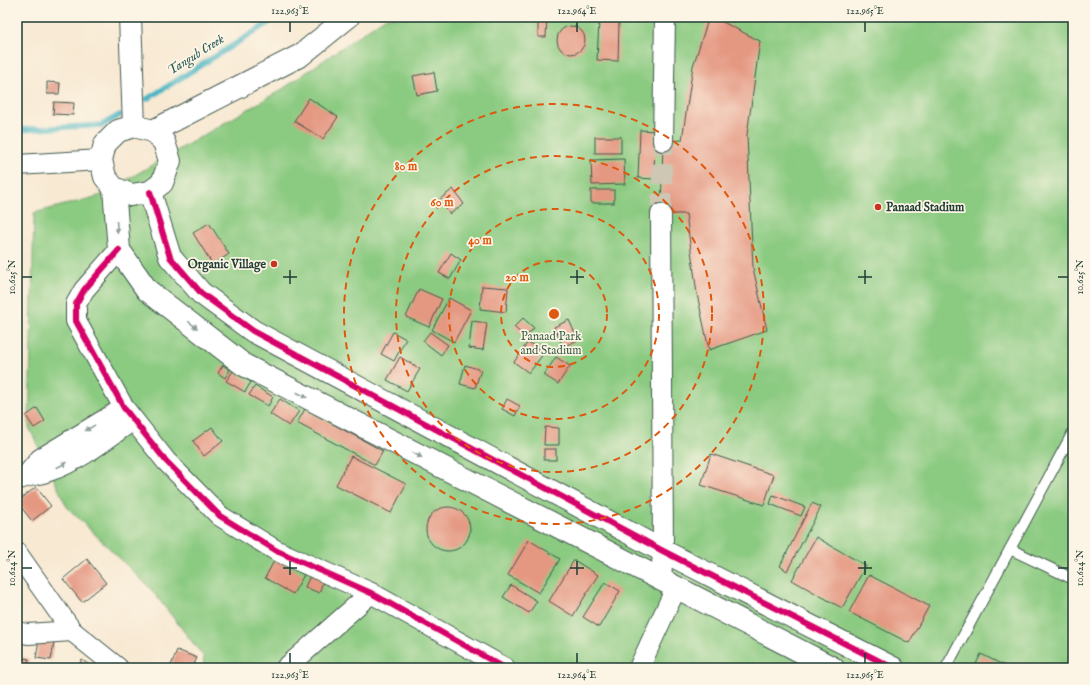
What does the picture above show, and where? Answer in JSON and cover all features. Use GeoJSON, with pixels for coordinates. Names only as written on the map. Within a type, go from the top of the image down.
{"type":"FeatureCollection","features":[{"type":"Feature","properties":{"kind":"street"},"geometry":{"type":"LineString","coordinates":[[130,17],[144,128],[164,142],[170,161],[162,183],[150,192],[131,195],[114,188],[105,177],[101,160],[105,144],[118,131],[144,128],[301,55],[348,17]]}},
{"type":"Feature","properties":{"kind":"street"},"geometry":{"type":"LineString","coordinates":[[663,141],[665,17]]}},
{"type":"Feature","properties":{"kind":"street"},"geometry":{"type":"LineString","coordinates":[[17,165],[101,160]]}},
{"type":"Feature","properties":{"kind":"street"},"geometry":{"type":"LineString","coordinates":[[114,188],[119,250],[147,290],[244,365],[833,668]]}},
{"type":"Feature","properties":{"kind":"street"},"geometry":{"type":"LineString","coordinates":[[150,192],[170,257],[202,293],[254,331],[663,551],[893,668]]}},
{"type":"Feature","properties":{"kind":"street"},"geometry":{"type":"LineString","coordinates":[[639,668],[668,583],[663,551],[661,214]]}},
{"type":"Feature","properties":{"kind":"street"},"geometry":{"type":"LineString","coordinates":[[119,250],[84,290],[76,304],[76,320],[128,414],[166,461],[220,516],[277,551],[371,592],[504,668]]}},
{"type":"Feature","properties":{"kind":"street"},"geometry":{"type":"LineString","coordinates":[[21,478],[50,471],[88,452],[128,414]]}},
{"type":"Feature","properties":{"kind":"street"},"geometry":{"type":"LineString","coordinates":[[17,553],[72,631],[118,668]]}},
{"type":"Feature","properties":{"kind":"street"},"geometry":{"type":"LineString","coordinates":[[286,668],[371,592]]}},
{"type":"Feature","properties":{"kind":"street"},"geometry":{"type":"LineString","coordinates":[[17,632],[28,634],[72,631]]}},
{"type":"Feature","properties":{"kind":"lane"},"geometry":{"type":"LineString","coordinates":[[946,668],[1073,432]]}},
{"type":"Feature","properties":{"kind":"lane"},"geometry":{"type":"LineString","coordinates":[[1010,549],[1073,579]]}},
{"type":"Feature","properties":{"kind":"green space","name":"Panaad Park and Stadium"},"geometry":{"type":"Polygon","coordinates":[[[386,17],[1073,17],[1073,668],[203,668],[204,657],[150,588],[67,507],[29,427],[34,213],[99,196],[281,90],[386,17]]]}},
{"type":"Feature","properties":{"kind":"building"},"geometry":{"type":"Polygon","coordinates":[[[97,17],[114,17],[114,20],[98,21],[97,17]]]}},
{"type":"Feature","properties":{"kind":"building"},"geometry":{"type":"Polygon","coordinates":[[[538,17],[547,17],[546,37],[538,37],[538,17]]]}},
{"type":"Feature","properties":{"kind":"building"},"geometry":{"type":"Polygon","coordinates":[[[709,17],[713,17],[760,41],[747,135],[753,268],[767,330],[709,350],[697,294],[686,214],[661,214],[663,141],[682,140],[693,66],[709,17]]]}},
{"type":"Feature","properties":{"kind":"building"},"geometry":{"type":"Polygon","coordinates":[[[599,21],[619,22],[618,61],[597,60],[599,21]]]}},
{"type":"Feature","properties":{"kind":"building"},"geometry":{"type":"Polygon","coordinates":[[[571,26],[577,27],[581,30],[584,34],[584,46],[581,50],[577,53],[571,54],[565,53],[561,50],[558,46],[557,40],[558,34],[561,30],[565,27],[571,26]]]}},
{"type":"Feature","properties":{"kind":"building"},"geometry":{"type":"Polygon","coordinates":[[[434,72],[437,91],[417,95],[413,76],[434,72]]]}},
{"type":"Feature","properties":{"kind":"building"},"geometry":{"type":"Polygon","coordinates":[[[47,82],[60,83],[59,94],[47,94],[47,82]]]}},
{"type":"Feature","properties":{"kind":"building"},"geometry":{"type":"Polygon","coordinates":[[[309,98],[338,117],[323,139],[294,121],[309,98]]]}},
{"type":"Feature","properties":{"kind":"building"},"geometry":{"type":"Polygon","coordinates":[[[54,102],[74,103],[73,115],[53,114],[54,102]]]}},
{"type":"Feature","properties":{"kind":"building"},"geometry":{"type":"Polygon","coordinates":[[[640,130],[655,131],[654,179],[638,178],[640,130]]]}},
{"type":"Feature","properties":{"kind":"building"},"geometry":{"type":"Polygon","coordinates":[[[595,137],[621,137],[621,153],[595,153],[595,137]]]}},
{"type":"Feature","properties":{"kind":"building"},"geometry":{"type":"Polygon","coordinates":[[[624,159],[625,184],[592,185],[591,160],[624,159]]]}},
{"type":"Feature","properties":{"kind":"building"},"geometry":{"type":"Polygon","coordinates":[[[453,189],[464,204],[450,214],[439,200],[453,189]]]}},
{"type":"Feature","properties":{"kind":"building"},"geometry":{"type":"Polygon","coordinates":[[[591,190],[614,190],[614,203],[591,203],[591,190]]]}},
{"type":"Feature","properties":{"kind":"building"},"geometry":{"type":"Polygon","coordinates":[[[209,223],[229,254],[213,265],[193,233],[209,223]]]}},
{"type":"Feature","properties":{"kind":"building"},"geometry":{"type":"Polygon","coordinates":[[[451,253],[461,260],[450,279],[439,273],[451,253]]]}},
{"type":"Feature","properties":{"kind":"building"},"geometry":{"type":"Polygon","coordinates":[[[482,286],[508,288],[506,312],[480,309],[482,286]]]}},
{"type":"Feature","properties":{"kind":"building"},"geometry":{"type":"Polygon","coordinates":[[[419,289],[442,299],[429,327],[406,317],[419,289]]]}},
{"type":"Feature","properties":{"kind":"building"},"geometry":{"type":"Polygon","coordinates":[[[449,298],[471,310],[454,342],[432,330],[449,298]]]}},
{"type":"Feature","properties":{"kind":"building"},"geometry":{"type":"Polygon","coordinates":[[[523,318],[534,328],[525,337],[514,327],[523,318]]]}},
{"type":"Feature","properties":{"kind":"building"},"geometry":{"type":"Polygon","coordinates":[[[569,320],[578,340],[563,347],[554,327],[569,320]]]}},
{"type":"Feature","properties":{"kind":"building"},"geometry":{"type":"Polygon","coordinates":[[[472,321],[487,323],[483,350],[469,348],[472,321]]]}},
{"type":"Feature","properties":{"kind":"building"},"geometry":{"type":"Polygon","coordinates":[[[393,332],[406,339],[394,361],[381,354],[393,332]]]}},
{"type":"Feature","properties":{"kind":"building"},"geometry":{"type":"Polygon","coordinates":[[[430,332],[448,345],[441,355],[423,341],[430,332]]]}},
{"type":"Feature","properties":{"kind":"building"},"geometry":{"type":"Polygon","coordinates":[[[528,342],[544,353],[529,373],[514,362],[528,342]]]}},
{"type":"Feature","properties":{"kind":"building"},"geometry":{"type":"Polygon","coordinates":[[[400,357],[420,369],[407,391],[387,380],[400,357]]]}},
{"type":"Feature","properties":{"kind":"building"},"geometry":{"type":"Polygon","coordinates":[[[556,357],[570,366],[558,384],[544,375],[556,357]]]}},
{"type":"Feature","properties":{"kind":"building"},"geometry":{"type":"Polygon","coordinates":[[[223,365],[230,370],[225,378],[218,373],[223,365]]]}},
{"type":"Feature","properties":{"kind":"building"},"geometry":{"type":"Polygon","coordinates":[[[465,365],[481,370],[475,388],[460,384],[465,365]]]}},
{"type":"Feature","properties":{"kind":"building"},"geometry":{"type":"Polygon","coordinates":[[[233,371],[251,382],[245,392],[226,381],[233,371]]]}},
{"type":"Feature","properties":{"kind":"building"},"geometry":{"type":"Polygon","coordinates":[[[255,386],[273,397],[268,406],[249,395],[255,386]]]}},
{"type":"Feature","properties":{"kind":"building"},"geometry":{"type":"Polygon","coordinates":[[[280,399],[299,411],[289,426],[270,414],[280,399]]]}},
{"type":"Feature","properties":{"kind":"building"},"geometry":{"type":"Polygon","coordinates":[[[507,399],[520,406],[515,416],[502,409],[507,399]]]}},
{"type":"Feature","properties":{"kind":"building"},"geometry":{"type":"Polygon","coordinates":[[[37,408],[45,421],[34,428],[26,416],[37,408]]]}},
{"type":"Feature","properties":{"kind":"building"},"geometry":{"type":"Polygon","coordinates":[[[305,409],[383,451],[375,465],[297,423],[305,409]]]}},
{"type":"Feature","properties":{"kind":"building"},"geometry":{"type":"Polygon","coordinates":[[[212,427],[223,441],[204,456],[193,441],[212,427]]]}},
{"type":"Feature","properties":{"kind":"building"},"geometry":{"type":"Polygon","coordinates":[[[545,427],[559,428],[559,445],[544,445],[545,427]]]}},
{"type":"Feature","properties":{"kind":"building"},"geometry":{"type":"Polygon","coordinates":[[[544,449],[556,449],[556,460],[544,460],[544,449]]]}},
{"type":"Feature","properties":{"kind":"building"},"geometry":{"type":"Polygon","coordinates":[[[711,454],[774,475],[764,505],[701,485],[711,454]]]}},
{"type":"Feature","properties":{"kind":"building"},"geometry":{"type":"Polygon","coordinates":[[[351,456],[406,484],[391,513],[336,485],[351,456]]]}},
{"type":"Feature","properties":{"kind":"building"},"geometry":{"type":"Polygon","coordinates":[[[36,487],[51,506],[32,521],[17,502],[36,487]]]}},
{"type":"Feature","properties":{"kind":"building"},"geometry":{"type":"Polygon","coordinates":[[[773,495],[805,507],[801,516],[770,504],[773,495]]]}},
{"type":"Feature","properties":{"kind":"building"},"geometry":{"type":"Polygon","coordinates":[[[812,503],[821,507],[787,571],[780,566],[812,503]]]}},
{"type":"Feature","properties":{"kind":"building"},"geometry":{"type":"Polygon","coordinates":[[[444,507],[452,507],[464,513],[470,525],[470,533],[464,545],[452,551],[444,551],[432,545],[426,533],[426,525],[432,513],[444,507]]]}},
{"type":"Feature","properties":{"kind":"building"},"geometry":{"type":"Polygon","coordinates":[[[816,537],[866,566],[842,608],[792,580],[816,537]]]}},
{"type":"Feature","properties":{"kind":"building"},"geometry":{"type":"Polygon","coordinates":[[[529,540],[560,559],[539,593],[508,575],[529,540]]]}},
{"type":"Feature","properties":{"kind":"building"},"geometry":{"type":"Polygon","coordinates":[[[87,559],[106,583],[82,602],[63,579],[87,559]]]}},
{"type":"Feature","properties":{"kind":"building"},"geometry":{"type":"Polygon","coordinates":[[[275,559],[304,575],[293,594],[265,578],[275,559]]]}},
{"type":"Feature","properties":{"kind":"building"},"geometry":{"type":"Polygon","coordinates":[[[574,560],[598,575],[573,616],[549,601],[574,560]]]}},
{"type":"Feature","properties":{"kind":"building"},"geometry":{"type":"Polygon","coordinates":[[[312,571],[325,576],[319,593],[305,587],[312,571]]]}},
{"type":"Feature","properties":{"kind":"building"},"geometry":{"type":"Polygon","coordinates":[[[869,575],[929,606],[909,643],[849,612],[869,575]]]}},
{"type":"Feature","properties":{"kind":"building"},"geometry":{"type":"Polygon","coordinates":[[[605,582],[620,591],[599,627],[583,617],[605,582]]]}},
{"type":"Feature","properties":{"kind":"building"},"geometry":{"type":"Polygon","coordinates":[[[511,585],[537,601],[529,613],[503,597],[511,585]]]}},
{"type":"Feature","properties":{"kind":"building"},"geometry":{"type":"Polygon","coordinates":[[[39,640],[54,643],[51,660],[36,658],[39,640]]]}},
{"type":"Feature","properties":{"kind":"building"},"geometry":{"type":"Polygon","coordinates":[[[177,650],[197,658],[192,668],[170,668],[177,650]]]}},
{"type":"Feature","properties":{"kind":"building"},"geometry":{"type":"Polygon","coordinates":[[[981,654],[1009,668],[974,668],[981,654]]]}},
{"type":"Feature","properties":{"kind":"building"},"geometry":{"type":"Polygon","coordinates":[[[17,657],[29,659],[27,668],[17,668],[17,657]]]}},
{"type":"Feature","properties":{"kind":"building"},"geometry":{"type":"Polygon","coordinates":[[[82,660],[94,668],[77,668],[82,660]]]}},
{"type":"Feature","properties":{"kind":"waterway","name":"Tangub Creek"},"geometry":{"type":"LineString","coordinates":[[147,99],[278,17]]}},
{"type":"Feature","properties":{"kind":"waterway","name":"Tangub Creek"},"geometry":{"type":"LineString","coordinates":[[17,130],[102,125],[120,115]]}},
{"type":"Feature","properties":{"kind":"tunnel"},"geometry":{"type":"LineString","coordinates":[[661,214],[663,141]]}},
{"type":"Feature","properties":{"kind":"cycle path"},"geometry":{"type":"LineString","coordinates":[[150,192],[170,257],[201,293],[253,331],[663,551],[893,668]]}},
{"type":"Feature","properties":{"kind":"cycle path"},"geometry":{"type":"LineString","coordinates":[[119,250],[84,290],[76,304],[76,321],[124,408],[166,461],[220,516],[277,551],[371,593],[505,668]]}},
{"type":"Feature","properties":{"kind":"place","name":"Panaad Stadium"},"geometry":{"type":"Point","coordinates":[878,207]}},
{"type":"Feature","properties":{"kind":"place","name":"Organic Village"},"geometry":{"type":"Point","coordinates":[274,264]}}]}
